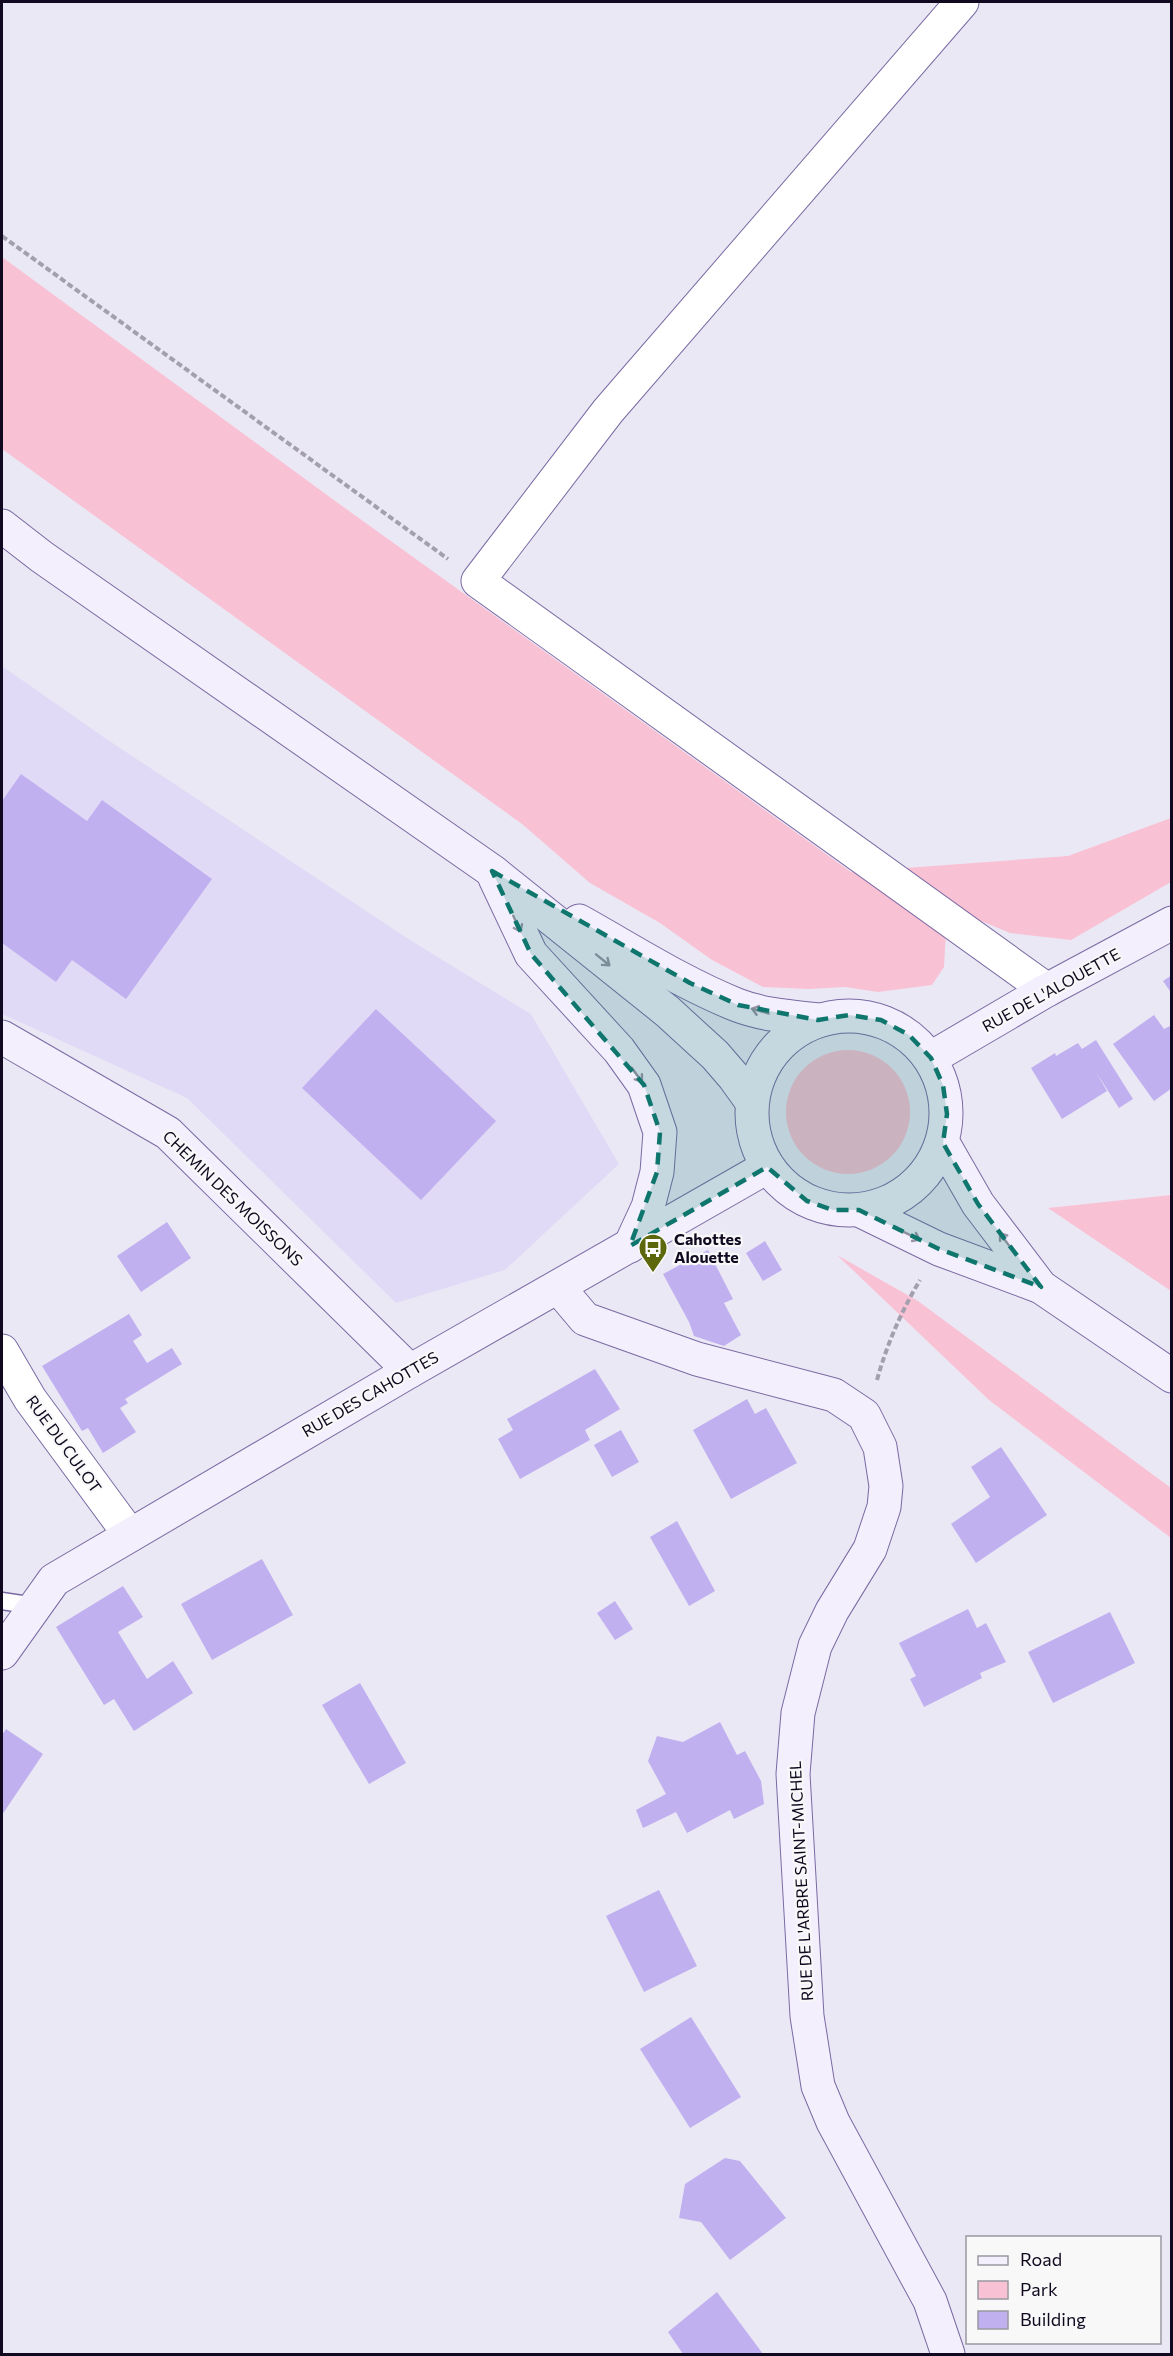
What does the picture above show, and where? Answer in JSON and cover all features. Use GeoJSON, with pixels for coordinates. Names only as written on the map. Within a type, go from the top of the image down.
{"type":"FeatureCollection","features":[{"type":"Feature","properties":{"kind":"street"},"geometry":{"type":"LineString","coordinates":[[962,2],[608,411],[477,581],[1047,990]]}},
{"type":"Feature","properties":{"kind":"street"},"geometry":{"type":"LineString","coordinates":[[2,526],[42,557],[492,871],[668,1012],[715,1055],[752,1102]]}},
{"type":"Feature","properties":{"kind":"street"},"geometry":{"type":"LineString","coordinates":[[492,871],[690,983],[738,1005],[760,1011],[818,1020],[849,1015],[881,1020],[909,1035],[931,1058],[943,1085],[947,1114],[943,1143],[933,1164],[919,1181],[902,1195],[881,1206],[859,1210],[833,1210],[807,1202],[785,1187],[767,1167],[757,1147],[752,1125],[752,1102],[758,1075],[773,1052],[793,1033],[818,1020]]}},
{"type":"Feature","properties":{"kind":"street"},"geometry":{"type":"LineString","coordinates":[[492,871],[531,954],[619,1050],[644,1085],[660,1132],[659,1152],[657,1172],[648,1207],[630,1246]]}},
{"type":"Feature","properties":{"kind":"street","name":"RUE DE L'ALOUETTE"},"geometry":{"type":"LineString","coordinates":[[931,1058],[1047,990],[1172,923]]}},
{"type":"Feature","properties":{"kind":"street","name":"CHEMIN DES MOISSONS"},"geometry":{"type":"LineString","coordinates":[[2,1037],[168,1133],[410,1371]]}},
{"type":"Feature","properties":{"kind":"street"},"geometry":{"type":"LineString","coordinates":[[943,1143],[978,1204],[1041,1287]]}},
{"type":"Feature","properties":{"kind":"street","name":"RUE DES CAHOTTES"},"geometry":{"type":"LineString","coordinates":[[2,1653],[54,1580],[410,1371],[767,1167]]}},
{"type":"Feature","properties":{"kind":"street"},"geometry":{"type":"LineString","coordinates":[[859,1210],[939,1249],[1041,1287],[1172,1376]]}},
{"type":"Feature","properties":{"kind":"street","name":"RUE DE L'ARBRE SAINT-MICHEL"},"geometry":{"type":"LineString","coordinates":[[558,1287],[585,1319],[697,1359],[834,1395],[864,1415],[880,1447],[886,1486],[884,1507],[870,1549],[832,1611],[815,1646],[798,1713],[793,1774],[807,2016],[818,2086],[833,2122],[930,2301],[948,2355]]}},
{"type":"Feature","properties":{"kind":"street","name":"RUE DU CULOT"},"geometry":{"type":"LineString","coordinates":[[2,1351],[30,1399],[130,1535]]}},
{"type":"Feature","properties":{"kind":"lane"},"geometry":{"type":"LineString","coordinates":[[2,1601],[35,1606]]}},
{"type":"Feature","properties":{"kind":"path"},"geometry":{"type":"LineString","coordinates":[[2,236],[477,581]]}},
{"type":"Feature","properties":{"kind":"path"},"geometry":{"type":"LineString","coordinates":[[864,1415],[885,1353],[904,1307],[939,1249]]}},
{"type":"Feature","properties":{"kind":"highlighted area"},"geometry":{"type":"Polygon","coordinates":[[[492,871],[690,983],[738,1005],[818,1020],[849,1015],[881,1020],[909,1035],[931,1058],[943,1085],[947,1114],[943,1143],[978,1204],[1041,1287],[939,1249],[859,1210],[833,1210],[807,1201],[767,1167],[630,1246],[657,1172],[660,1132],[644,1085],[531,954],[492,871]]]}},
{"type":"Feature","properties":{"kind":"shaded area"},"geometry":{"type":"Polygon","coordinates":[[[2,666],[105,738],[410,940],[531,1014],[619,1164],[505,1270],[396,1303],[187,1098],[2,1014],[2,666]]]}},
{"type":"Feature","properties":{"kind":"green space"},"geometry":{"type":"Polygon","coordinates":[[[2,257],[331,498],[851,872],[1068,856],[1171,818],[1171,882],[1071,940],[1010,933],[967,915],[946,930],[944,967],[932,985],[878,992],[845,987],[809,989],[763,987],[712,960],[660,923],[590,883],[522,824],[2,449],[2,257]]]}},
{"type":"Feature","properties":{"kind":"green space"},"geometry":{"type":"Polygon","coordinates":[[[848,1050],[872,1055],[892,1068],[905,1088],[910,1112],[905,1136],[892,1156],[872,1169],[848,1174],[824,1169],[804,1156],[791,1136],[786,1112],[791,1088],[804,1068],[824,1055],[848,1050]]]}},
{"type":"Feature","properties":{"kind":"green space"},"geometry":{"type":"Polygon","coordinates":[[[1171,1195],[1171,1291],[1048,1208],[1171,1195]]]}},
{"type":"Feature","properties":{"kind":"green space"},"geometry":{"type":"Polygon","coordinates":[[[837,1255],[918,1301],[1171,1488],[1171,1538],[989,1400],[837,1255]]]}},
{"type":"Feature","properties":{"kind":"building"},"geometry":{"type":"Polygon","coordinates":[[[21,774],[87,821],[102,800],[212,879],[126,999],[72,960],[56,982],[2,943],[2,801],[21,774]]]}},
{"type":"Feature","properties":{"kind":"building"},"geometry":{"type":"Polygon","coordinates":[[[1172,975],[1172,994],[1163,981],[1172,975]]]}},
{"type":"Feature","properties":{"kind":"building"},"geometry":{"type":"Polygon","coordinates":[[[376,1009],[496,1121],[421,1200],[302,1088],[376,1009]]]}},
{"type":"Feature","properties":{"kind":"building"},"geometry":{"type":"Polygon","coordinates":[[[1154,1015],[1164,1029],[1172,1025],[1172,1088],[1154,1101],[1113,1044],[1154,1015]]]}},
{"type":"Feature","properties":{"kind":"building"},"geometry":{"type":"Polygon","coordinates":[[[1096,1040],[1133,1099],[1119,1108],[1096,1072],[1107,1091],[1062,1119],[1031,1068],[1055,1053],[1056,1056],[1078,1043],[1082,1049],[1096,1040]]]}},
{"type":"Feature","properties":{"kind":"building"},"geometry":{"type":"Polygon","coordinates":[[[167,1222],[191,1258],[141,1292],[117,1256],[167,1222]]]}},
{"type":"Feature","properties":{"kind":"building"},"geometry":{"type":"Polygon","coordinates":[[[765,1241],[782,1270],[763,1281],[746,1253],[765,1241]]]}},
{"type":"Feature","properties":{"kind":"building"},"geometry":{"type":"Polygon","coordinates":[[[708,1250],[733,1299],[724,1303],[741,1335],[724,1346],[694,1336],[663,1274],[708,1250]]]}},
{"type":"Feature","properties":{"kind":"building"},"geometry":{"type":"Polygon","coordinates":[[[129,1314],[142,1335],[133,1341],[147,1363],[172,1348],[182,1364],[125,1399],[128,1403],[120,1408],[136,1432],[103,1453],[88,1428],[82,1431],[42,1366],[129,1314]]]}},
{"type":"Feature","properties":{"kind":"building"},"geometry":{"type":"Polygon","coordinates":[[[595,1369],[620,1409],[585,1430],[590,1440],[520,1479],[498,1439],[513,1430],[507,1419],[595,1369]]]}},
{"type":"Feature","properties":{"kind":"building"},"geometry":{"type":"Polygon","coordinates":[[[747,1399],[755,1414],[766,1408],[797,1463],[731,1499],[693,1430],[747,1399]]]}},
{"type":"Feature","properties":{"kind":"building"},"geometry":{"type":"Polygon","coordinates":[[[621,1430],[639,1462],[612,1477],[594,1445],[621,1430]]]}},
{"type":"Feature","properties":{"kind":"building"},"geometry":{"type":"Polygon","coordinates":[[[1001,1447],[1047,1515],[976,1563],[951,1524],[990,1497],[971,1467],[1001,1447]]]}},
{"type":"Feature","properties":{"kind":"building"},"geometry":{"type":"Polygon","coordinates":[[[677,1521],[715,1591],[689,1606],[650,1537],[677,1521]]]}},
{"type":"Feature","properties":{"kind":"building"},"geometry":{"type":"Polygon","coordinates":[[[262,1559],[293,1615],[212,1660],[181,1604],[262,1559]]]}},
{"type":"Feature","properties":{"kind":"building"},"geometry":{"type":"Polygon","coordinates":[[[123,1586],[143,1617],[118,1632],[147,1679],[173,1661],[193,1693],[134,1731],[114,1699],[104,1705],[56,1627],[123,1586]]]}},
{"type":"Feature","properties":{"kind":"building"},"geometry":{"type":"Polygon","coordinates":[[[615,1601],[633,1629],[615,1640],[597,1613],[615,1601]]]}},
{"type":"Feature","properties":{"kind":"building"},"geometry":{"type":"Polygon","coordinates":[[[968,1609],[977,1628],[986,1623],[1006,1662],[980,1673],[982,1678],[924,1707],[910,1679],[916,1676],[899,1643],[968,1609]]]}},
{"type":"Feature","properties":{"kind":"building"},"geometry":{"type":"Polygon","coordinates":[[[1110,1612],[1135,1663],[1053,1703],[1028,1652],[1110,1612]]]}},
{"type":"Feature","properties":{"kind":"building"},"geometry":{"type":"Polygon","coordinates":[[[360,1683],[406,1763],[369,1784],[322,1705],[360,1683]]]}},
{"type":"Feature","properties":{"kind":"building"},"geometry":{"type":"Polygon","coordinates":[[[720,1722],[737,1755],[745,1751],[761,1781],[764,1804],[734,1819],[730,1810],[687,1833],[676,1812],[643,1828],[636,1810],[666,1794],[648,1761],[657,1736],[683,1742],[720,1722]]]}},
{"type":"Feature","properties":{"kind":"building"},"geometry":{"type":"Polygon","coordinates":[[[6,1729],[43,1754],[2,1815],[2,1735],[6,1729]]]}},
{"type":"Feature","properties":{"kind":"building"},"geometry":{"type":"Polygon","coordinates":[[[659,1890],[697,1966],[644,1992],[606,1916],[659,1890]]]}},
{"type":"Feature","properties":{"kind":"building"},"geometry":{"type":"Polygon","coordinates":[[[691,2017],[741,2097],[690,2128],[640,2049],[691,2017]]]}},
{"type":"Feature","properties":{"kind":"building"},"geometry":{"type":"Polygon","coordinates":[[[725,2158],[740,2161],[786,2218],[730,2260],[701,2222],[679,2218],[685,2184],[725,2158]]]}},
{"type":"Feature","properties":{"kind":"building"},"geometry":{"type":"Polygon","coordinates":[[[717,2292],[763,2354],[683,2354],[668,2332],[717,2292]]]}},
{"type":"Feature","properties":{"kind":"place","name":"Cahottes Alouette"},"geometry":{"type":"Point","coordinates":[653,1274]}}]}
